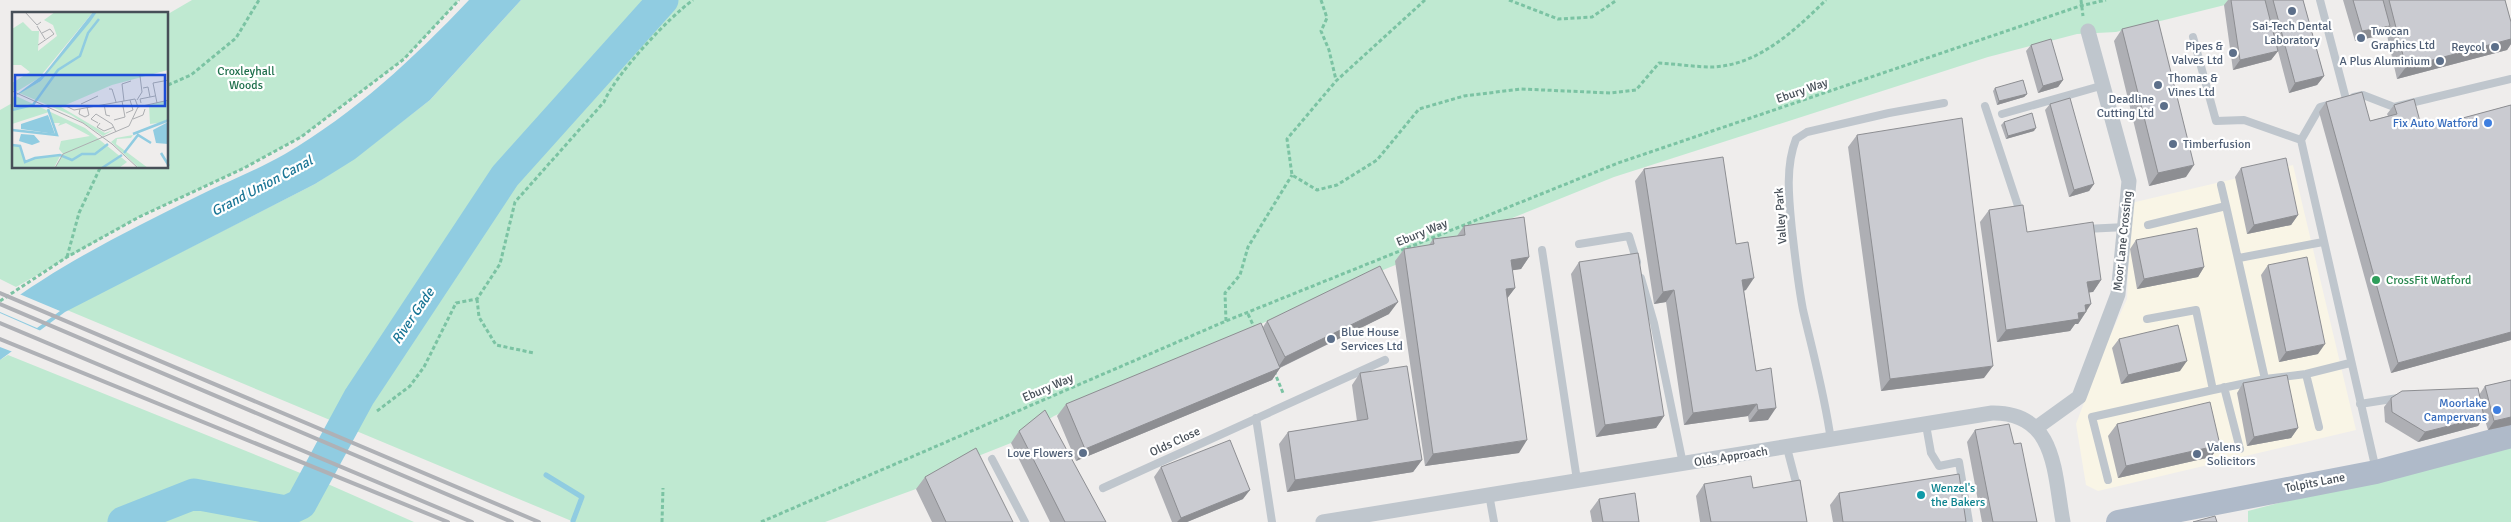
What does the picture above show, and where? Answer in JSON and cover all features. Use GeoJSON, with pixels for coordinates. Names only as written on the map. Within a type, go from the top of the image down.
{"type":"FeatureCollection","features":[{"type":"Feature","properties":{"kind":"main road","name":"Tolpits Lane"},"geometry":{"type":"LineString","coordinates":[[2118,522],[2376,472],[2511,436]]}},
{"type":"Feature","properties":{"kind":"street","name":"Moor Lane Crossing"},"geometry":{"type":"LineString","coordinates":[[2036,428],[2079,397],[2118,294],[2129,181],[2088,31]]}},
{"type":"Feature","properties":{"kind":"street","name":"Olds Approach"},"geometry":{"type":"LineString","coordinates":[[1323,522],[2006,413],[2026,418],[2043,435],[2049,450],[2063,522]]}},
{"type":"Feature","properties":{"kind":"lane"},"geometry":{"type":"LineString","coordinates":[[2320,0],[2346,99]]}},
{"type":"Feature","properties":{"kind":"lane"},"geometry":{"type":"LineString","coordinates":[[2194,37],[2216,121],[2244,120],[2300,140]]}},
{"type":"Feature","properties":{"kind":"lane"},"geometry":{"type":"LineString","coordinates":[[2376,472],[2300,140],[2320,107],[2346,99],[2363,95],[2394,107],[2511,79]]}},
{"type":"Feature","properties":{"kind":"lane"},"geometry":{"type":"LineString","coordinates":[[2002,114],[2104,85]]}},
{"type":"Feature","properties":{"kind":"lane","name":"Valley Park"},"geometry":{"type":"LineString","coordinates":[[1831,441],[1827,409],[1803,307],[1795,252],[1790,194],[1790,153],[1796,139],[1807,132],[1889,113],[1944,104]]}},
{"type":"Feature","properties":{"kind":"lane"},"geometry":{"type":"LineString","coordinates":[[1985,106],[2024,223]]}},
{"type":"Feature","properties":{"kind":"lane"},"geometry":{"type":"LineString","coordinates":[[2221,185],[2265,379]]}},
{"type":"Feature","properties":{"kind":"lane"},"geometry":{"type":"LineString","coordinates":[[2148,225],[2226,206]]}},
{"type":"Feature","properties":{"kind":"lane"},"geometry":{"type":"LineString","coordinates":[[2076,229],[2126,227]]}},
{"type":"Feature","properties":{"kind":"lane"},"geometry":{"type":"LineString","coordinates":[[1579,244],[1629,236],[1654,323],[1683,464]]}},
{"type":"Feature","properties":{"kind":"lane"},"geometry":{"type":"LineString","coordinates":[[2239,258],[2323,242]]}},
{"type":"Feature","properties":{"kind":"lane"},"geometry":{"type":"LineString","coordinates":[[1542,250],[1577,480]]}},
{"type":"Feature","properties":{"kind":"lane"},"geometry":{"type":"LineString","coordinates":[[2146,319],[2196,310],[2213,390]]}},
{"type":"Feature","properties":{"kind":"lane","name":"Olds Close"},"geometry":{"type":"LineString","coordinates":[[1103,488],[1384,360]]}},
{"type":"Feature","properties":{"kind":"lane"},"geometry":{"type":"LineString","coordinates":[[2108,480],[2092,417],[2224,387],[2306,374],[2350,363]]}},
{"type":"Feature","properties":{"kind":"lane"},"geometry":{"type":"LineString","coordinates":[[2306,374],[2319,427]]}},
{"type":"Feature","properties":{"kind":"lane"},"geometry":{"type":"LineString","coordinates":[[2224,387],[2240,449]]}},
{"type":"Feature","properties":{"kind":"lane"},"geometry":{"type":"LineString","coordinates":[[2360,404],[2411,398]]}},
{"type":"Feature","properties":{"kind":"lane"},"geometry":{"type":"LineString","coordinates":[[1256,418],[1272,522]]}},
{"type":"Feature","properties":{"kind":"lane"},"geometry":{"type":"LineString","coordinates":[[1926,425],[1931,453],[1939,466],[1959,462],[1970,522]]}},
{"type":"Feature","properties":{"kind":"lane"},"geometry":{"type":"LineString","coordinates":[[1788,448],[1800,496]]}},
{"type":"Feature","properties":{"kind":"lane"},"geometry":{"type":"LineString","coordinates":[[992,459],[1025,522]]}},
{"type":"Feature","properties":{"kind":"lane"},"geometry":{"type":"LineString","coordinates":[[1489,494],[1494,522]]}},
{"type":"Feature","properties":{"kind":"path"},"geometry":{"type":"LineString","coordinates":[[169,85],[191,75],[236,38],[259,0]]}},
{"type":"Feature","properties":{"kind":"path"},"geometry":{"type":"LineString","coordinates":[[0,301],[67,258],[139,217],[244,168],[301,137],[404,60],[459,0]]}},
{"type":"Feature","properties":{"kind":"path"},"geometry":{"type":"LineString","coordinates":[[534,353],[496,344],[479,317],[477,299],[500,264],[514,202],[604,102],[609,89],[656,36],[693,0]]}},
{"type":"Feature","properties":{"kind":"path"},"geometry":{"type":"LineString","coordinates":[[1321,0],[1327,18],[1322,31],[1329,50],[1336,81]]}},
{"type":"Feature","properties":{"kind":"path"},"geometry":{"type":"LineString","coordinates":[[1226,321],[1225,293],[1240,275],[1248,247],[1292,175],[1287,139],[1336,81],[1425,0]]}},
{"type":"Feature","properties":{"kind":"path"},"geometry":{"type":"LineString","coordinates":[[1509,0],[1558,19],[1592,17],[1617,0]]}},
{"type":"Feature","properties":{"kind":"path"},"geometry":{"type":"LineString","coordinates":[[1292,175],[1317,190],[1337,185],[1377,160],[1419,109],[1464,96],[1521,89],[1594,92],[1636,90],[1659,63],[1714,67],[1753,57],[1792,33],[1826,0]]}},
{"type":"Feature","properties":{"kind":"path"},"geometry":{"type":"LineString","coordinates":[[2080,6],[2081,0]]}},
{"type":"Feature","properties":{"kind":"path","name":"Ebury Way"},"geometry":{"type":"LineString","coordinates":[[761,522],[1226,321],[1248,314],[1618,162],[2080,6],[2106,0]]}},
{"type":"Feature","properties":{"kind":"path"},"geometry":{"type":"LineString","coordinates":[[67,258],[79,213],[100,169]]}},
{"type":"Feature","properties":{"kind":"path"},"geometry":{"type":"LineString","coordinates":[[377,411],[410,386],[424,367],[456,303],[477,299]]}},
{"type":"Feature","properties":{"kind":"path"},"geometry":{"type":"LineString","coordinates":[[1248,314],[1256,333]]}},
{"type":"Feature","properties":{"kind":"path"},"geometry":{"type":"LineString","coordinates":[[1272,368],[1288,403]]}},
{"type":"Feature","properties":{"kind":"path"},"geometry":{"type":"LineString","coordinates":[[662,488],[662,522]]}},
{"type":"Feature","properties":{"kind":"shaded area"},"geometry":{"type":"Polygon","coordinates":[[[2293,165],[2356,430],[2098,491],[2086,485],[2076,424],[2104,349],[2127,299],[2131,203],[2293,165]]]}},
{"type":"Feature","properties":{"kind":"green space","name":"Croxleyhall Woods"},"geometry":{"type":"Polygon","coordinates":[[[192,0],[459,0],[404,59],[301,137],[244,168],[139,217],[16,287],[0,279],[0,110],[12,103],[12,169],[169,169],[169,13],[192,0]]]}},
{"type":"Feature","properties":{"kind":"green space"},"geometry":{"type":"Polygon","coordinates":[[[521,0],[2245,0],[2116,32],[2077,34],[1988,57],[1614,177],[1373,274],[1054,416],[1011,443],[968,460],[916,489],[825,522],[574,522],[67,310],[315,184],[359,155],[430,100],[521,0]]]}},
{"type":"Feature","properties":{"kind":"green space"},"geometry":{"type":"Polygon","coordinates":[[[8,355],[330,485],[414,522],[0,522],[0,360],[8,355]]]}},
{"type":"Feature","properties":{"kind":"green space"},"geometry":{"type":"Polygon","coordinates":[[[2511,442],[2511,522],[2248,522],[2248,511],[2511,442]]]}},
{"type":"Feature","properties":{"kind":"water","name":"Grand Union Canal"},"geometry":{"type":"Polygon","coordinates":[[[469,0],[521,0],[430,100],[355,159],[315,184],[65,312],[0,360],[0,309],[24,292],[97,248],[174,208],[274,160],[311,138],[359,103],[405,64],[469,0]]]}},
{"type":"Feature","properties":{"kind":"pier"},"geometry":{"type":"Polygon","coordinates":[[[17,293],[60,311],[37,328],[0,312],[0,306],[17,293]]]}},
{"type":"Feature","properties":{"kind":"pier"},"geometry":{"type":"Polygon","coordinates":[[[0,313],[41,331],[13,352],[0,347],[0,313]]]}},
{"type":"Feature","properties":{"kind":"building"},"geometry":{"type":"Polygon","coordinates":[[[2231,0],[2265,0],[2278,51],[2240,60],[2231,0]]]}},
{"type":"Feature","properties":{"kind":"building"},"geometry":{"type":"Polygon","coordinates":[[[2273,0],[2303,0],[2324,76],[2295,83],[2273,0]]]}},
{"type":"Feature","properties":{"kind":"building"},"geometry":{"type":"Polygon","coordinates":[[[2353,0],[2383,0],[2390,26],[2362,31],[2353,0]]]}},
{"type":"Feature","properties":{"kind":"building"},"geometry":{"type":"Polygon","coordinates":[[[2389,0],[2505,0],[2511,22],[2511,39],[2406,67],[2389,0]]]}},
{"type":"Feature","properties":{"kind":"building"},"geometry":{"type":"Polygon","coordinates":[[[2158,20],[2194,165],[2158,173],[2122,29],[2158,20]]]}},
{"type":"Feature","properties":{"kind":"building"},"geometry":{"type":"Polygon","coordinates":[[[2051,39],[2063,80],[2043,86],[2031,45],[2051,39]]]}},
{"type":"Feature","properties":{"kind":"building"},"geometry":{"type":"Polygon","coordinates":[[[2023,80],[2027,94],[1999,101],[1995,88],[2023,80]]]}},
{"type":"Feature","properties":{"kind":"building"},"geometry":{"type":"Polygon","coordinates":[[[2362,92],[2370,121],[2397,114],[2394,105],[2414,99],[2422,129],[2511,105],[2511,332],[2398,363],[2326,102],[2362,92]]]}},
{"type":"Feature","properties":{"kind":"building"},"geometry":{"type":"Polygon","coordinates":[[[2070,98],[2094,184],[2074,190],[2050,104],[2070,98]]]}},
{"type":"Feature","properties":{"kind":"building"},"geometry":{"type":"Polygon","coordinates":[[[2032,113],[2036,128],[2008,136],[2004,122],[2032,113]]]}},
{"type":"Feature","properties":{"kind":"building"},"geometry":{"type":"Polygon","coordinates":[[[1962,118],[1993,366],[1890,379],[1857,135],[1962,118]]]}},
{"type":"Feature","properties":{"kind":"building"},"geometry":{"type":"Polygon","coordinates":[[[1723,157],[1736,244],[1748,242],[1754,278],[1742,280],[1756,371],[1771,368],[1776,408],[1758,410],[1757,404],[1693,413],[1674,290],[1663,292],[1644,169],[1723,157]]]}},
{"type":"Feature","properties":{"kind":"building"},"geometry":{"type":"Polygon","coordinates":[[[2286,158],[2298,215],[2254,225],[2241,168],[2286,158]]]}},
{"type":"Feature","properties":{"kind":"building"},"geometry":{"type":"Polygon","coordinates":[[[2023,205],[2027,232],[2093,222],[2101,280],[2087,282],[2091,304],[2085,305],[2086,312],[2078,313],[2079,319],[2006,330],[1989,210],[2023,205]]]}},
{"type":"Feature","properties":{"kind":"building"},"geometry":{"type":"Polygon","coordinates":[[[1524,217],[1529,257],[1511,260],[1515,288],[1506,289],[1527,440],[1433,454],[1404,249],[1434,244],[1433,239],[1465,235],[1464,226],[1524,217]]]}},
{"type":"Feature","properties":{"kind":"building"},"geometry":{"type":"Polygon","coordinates":[[[2197,228],[2204,267],[2144,279],[2136,240],[2197,228]]]}},
{"type":"Feature","properties":{"kind":"building"},"geometry":{"type":"Polygon","coordinates":[[[1638,253],[1664,416],[1605,425],[1579,262],[1638,253]]]}},
{"type":"Feature","properties":{"kind":"building"},"geometry":{"type":"Polygon","coordinates":[[[2307,257],[2325,344],[2286,352],[2268,265],[2307,257]]]}},
{"type":"Feature","properties":{"kind":"building"},"geometry":{"type":"Polygon","coordinates":[[[1380,266],[1398,302],[1285,357],[1267,321],[1380,266]]]}},
{"type":"Feature","properties":{"kind":"building"},"geometry":{"type":"Polygon","coordinates":[[[1261,323],[1280,368],[1085,449],[1066,404],[1261,323]]]}},
{"type":"Feature","properties":{"kind":"building"},"geometry":{"type":"Polygon","coordinates":[[[2178,325],[2187,361],[2128,375],[2119,339],[2178,325]]]}},
{"type":"Feature","properties":{"kind":"building"},"geometry":{"type":"Polygon","coordinates":[[[1407,366],[1422,460],[1295,480],[1288,432],[1368,419],[1360,373],[1407,366]]]}},
{"type":"Feature","properties":{"kind":"building"},"geometry":{"type":"Polygon","coordinates":[[[2287,375],[2298,428],[2254,437],[2243,383],[2287,375]]]}},
{"type":"Feature","properties":{"kind":"building"},"geometry":{"type":"Polygon","coordinates":[[[2511,380],[2511,417],[2494,421],[2485,386],[2511,380]]]}},
{"type":"Feature","properties":{"kind":"building"},"geometry":{"type":"Polygon","coordinates":[[[2478,388],[2484,417],[2425,432],[2392,412],[2391,398],[2402,391],[2478,388]]]}},
{"type":"Feature","properties":{"kind":"building"},"geometry":{"type":"Polygon","coordinates":[[[2210,402],[2220,445],[2126,466],[2117,424],[2210,402]]]}},
{"type":"Feature","properties":{"kind":"building"},"geometry":{"type":"Polygon","coordinates":[[[1045,410],[1106,522],[1065,522],[1019,431],[1045,410]]]}},
{"type":"Feature","properties":{"kind":"building"},"geometry":{"type":"Polygon","coordinates":[[[2009,424],[2014,444],[2021,443],[2037,522],[1993,522],[1975,430],[2009,424]]]}},
{"type":"Feature","properties":{"kind":"building"},"geometry":{"type":"Polygon","coordinates":[[[1230,440],[1250,490],[1181,518],[1161,467],[1230,440]]]}},
{"type":"Feature","properties":{"kind":"building"},"geometry":{"type":"Polygon","coordinates":[[[976,448],[1013,522],[946,522],[925,477],[976,448]]]}},
{"type":"Feature","properties":{"kind":"building","name":"Wenzel's the Bakers"},"geometry":{"type":"Polygon","coordinates":[[[1959,474],[1966,522],[1843,522],[1839,493],[1959,474]]]}},
{"type":"Feature","properties":{"kind":"building"},"geometry":{"type":"Polygon","coordinates":[[[1751,476],[1753,488],[1800,480],[1807,522],[1711,522],[1704,484],[1751,476]]]}},
{"type":"Feature","properties":{"kind":"building"},"geometry":{"type":"Polygon","coordinates":[[[1635,493],[1639,522],[1603,522],[1599,499],[1635,493]]]}},
{"type":"Feature","properties":{"kind":"building"},"geometry":{"type":"Polygon","coordinates":[[[2215,516],[2217,522],[2193,522],[2215,516]]]}},
{"type":"Feature","properties":{"kind":"waterway","name":"River Gade"},"geometry":{"type":"LineString","coordinates":[[123,522],[194,494],[286,511],[301,504],[359,397],[505,176],[663,0]]}},
{"type":"Feature","properties":{"kind":"waterway"},"geometry":{"type":"LineString","coordinates":[[546,475],[582,497],[573,521]]}},
{"type":"Feature","properties":{"kind":"railway"},"geometry":{"type":"LineString","coordinates":[[0,293],[539,522]]}},
{"type":"Feature","properties":{"kind":"railway"},"geometry":{"type":"LineString","coordinates":[[0,304],[512,522]]}},
{"type":"Feature","properties":{"kind":"railway"},"geometry":{"type":"LineString","coordinates":[[0,323],[472,522]]}},
{"type":"Feature","properties":{"kind":"railway"},"geometry":{"type":"LineString","coordinates":[[0,339],[448,522]]}},
{"type":"Feature","properties":{"kind":"place","name":"Sai-Tech Dental Laboratory"},"geometry":{"type":"Point","coordinates":[2292,11]}},
{"type":"Feature","properties":{"kind":"place","name":"Twocan Graphics Ltd"},"geometry":{"type":"Point","coordinates":[2361,38]}},
{"type":"Feature","properties":{"kind":"place","name":"Reycol"},"geometry":{"type":"Point","coordinates":[2495,47]}},
{"type":"Feature","properties":{"kind":"place","name":"Pipes & Valves Ltd"},"geometry":{"type":"Point","coordinates":[2233,53]}},
{"type":"Feature","properties":{"kind":"place","name":"A Plus Aluminium"},"geometry":{"type":"Point","coordinates":[2440,61]}},
{"type":"Feature","properties":{"kind":"place","name":"Thomas & Vines Ltd"},"geometry":{"type":"Point","coordinates":[2158,85]}},
{"type":"Feature","properties":{"kind":"place","name":"Deadline Cutting Ltd"},"geometry":{"type":"Point","coordinates":[2164,106]}},
{"type":"Feature","properties":{"kind":"place","name":"Fix Auto Watford"},"geometry":{"type":"Point","coordinates":[2488,123]}},
{"type":"Feature","properties":{"kind":"place","name":"Timberfusion"},"geometry":{"type":"Point","coordinates":[2173,144]}},
{"type":"Feature","properties":{"kind":"place","name":"CrossFit Watford"},"geometry":{"type":"Point","coordinates":[2376,280]}},
{"type":"Feature","properties":{"kind":"place","name":"Blue House Services Ltd"},"geometry":{"type":"Point","coordinates":[1331,339]}},
{"type":"Feature","properties":{"kind":"place","name":"Moorlake Campervans"},"geometry":{"type":"Point","coordinates":[2497,410]}},
{"type":"Feature","properties":{"kind":"place","name":"Love Flowers"},"geometry":{"type":"Point","coordinates":[1083,453]}},
{"type":"Feature","properties":{"kind":"place","name":"Valens Solicitors"},"geometry":{"type":"Point","coordinates":[2197,454]}},
{"type":"Feature","properties":{"kind":"place","name":"Wenzel's the Bakers"},"geometry":{"type":"Point","coordinates":[1921,495]}}]}
